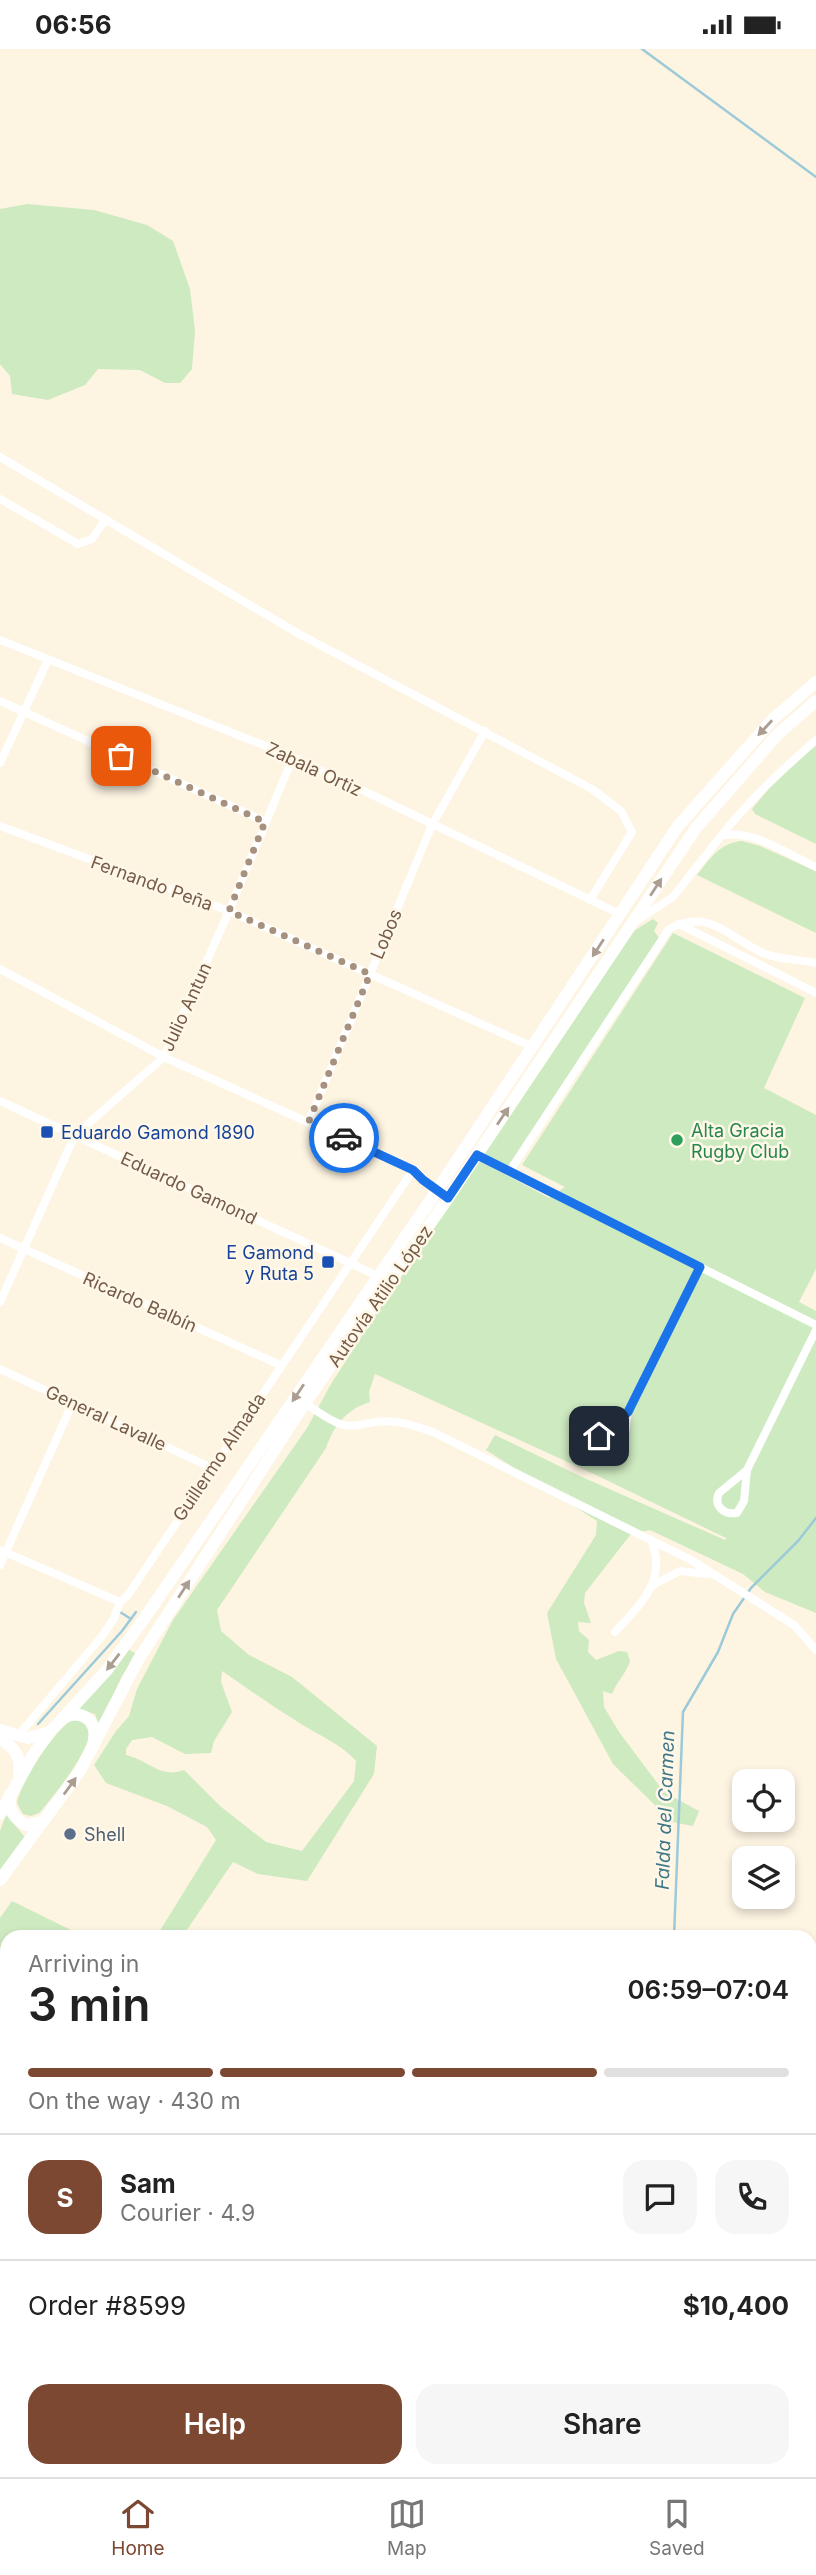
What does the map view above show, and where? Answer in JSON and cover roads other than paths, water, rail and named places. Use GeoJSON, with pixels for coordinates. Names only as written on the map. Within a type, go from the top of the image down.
{"type":"FeatureCollection","features":[{"type":"Feature","properties":{"kind":"main road","name":"Autovía Atilio López"},"geometry":{"type":"LineString","coordinates":[[0,1814],[18,1778],[50,1731],[122,1651],[533,1047],[678,827],[772,720],[816,682]]}},
{"type":"Feature","properties":{"kind":"main road","name":"Autovía Atilio López"},"geometry":{"type":"LineString","coordinates":[[0,1880],[80,1771],[138,1660],[305,1403],[448,1198],[703,820],[778,734],[816,701]]}},
{"type":"Feature","properties":{"kind":"main road"},"geometry":{"type":"LineString","coordinates":[[63,1719],[74,1714],[86,1717],[96,1732],[93,1745]]}},
{"type":"Feature","properties":{"kind":"main road"},"geometry":{"type":"LineString","coordinates":[[0,1730],[28,1738],[50,1731]]}},
{"type":"Feature","properties":{"kind":"main road"},"geometry":{"type":"LineString","coordinates":[[0,1739],[17,1752],[20,1767],[18,1778]]}},
{"type":"Feature","properties":{"kind":"main road"},"geometry":{"type":"LineString","coordinates":[[10,1794],[9,1808],[15,1818],[26,1825],[43,1822]]}},
{"type":"Feature","properties":{"kind":"street"},"geometry":{"type":"LineString","coordinates":[[0,457],[299,634],[485,731],[610,801],[625,817],[632,832],[590,900]]}},
{"type":"Feature","properties":{"kind":"street"},"geometry":{"type":"LineString","coordinates":[[0,499],[78,544],[92,538],[105,520]]}},
{"type":"Feature","properties":{"kind":"street","name":"Zabala Ortiz"},"geometry":{"type":"LineString","coordinates":[[0,640],[293,758],[620,914]]}},
{"type":"Feature","properties":{"kind":"street"},"geometry":{"type":"LineString","coordinates":[[0,763],[48,660]]}},
{"type":"Feature","properties":{"kind":"street"},"geometry":{"type":"LineString","coordinates":[[0,701],[265,822]]}},
{"type":"Feature","properties":{"kind":"street","name":"Lobos"},"geometry":{"type":"LineString","coordinates":[[309,1121],[432,825],[485,731]]}},
{"type":"Feature","properties":{"kind":"street"},"geometry":{"type":"LineString","coordinates":[[632,923],[673,897],[738,814],[816,740]]}},
{"type":"Feature","properties":{"kind":"street","name":"Julio Antun"},"geometry":{"type":"LineString","coordinates":[[0,1302],[75,1135],[164,1057],[293,758]]}},
{"type":"Feature","properties":{"kind":"street","name":"Fernando Peña"},"geometry":{"type":"LineString","coordinates":[[0,826],[229,911],[533,1047]]}},
{"type":"Feature","properties":{"kind":"street"},"geometry":{"type":"LineString","coordinates":[[721,837],[732,833],[755,839],[816,867]]}},
{"type":"Feature","properties":{"kind":"street"},"geometry":{"type":"LineString","coordinates":[[509,1172],[669,929],[678,924],[705,921],[763,953],[789,961],[816,963]]}},
{"type":"Feature","properties":{"kind":"street"},"geometry":{"type":"LineString","coordinates":[[678,924],[816,993]]}},
{"type":"Feature","properties":{"kind":"street"},"geometry":{"type":"LineString","coordinates":[[0,969],[164,1057],[413,1170],[448,1198]]}},
{"type":"Feature","properties":{"kind":"street","name":"Eduardo Gamond"},"geometry":{"type":"LineString","coordinates":[[0,1101],[378,1276]]}},
{"type":"Feature","properties":{"kind":"street"},"geometry":{"type":"LineString","coordinates":[[477,1155],[816,1325]]}},
{"type":"Feature","properties":{"kind":"street","name":"Guillermo Almada"},"geometry":{"type":"LineString","coordinates":[[17,1737],[103,1635],[120,1602],[128,1595],[413,1170]]}},
{"type":"Feature","properties":{"kind":"street","name":"Ricardo Balbín"},"geometry":{"type":"LineString","coordinates":[[0,1238],[280,1365]]}},
{"type":"Feature","properties":{"kind":"street"},"geometry":{"type":"LineString","coordinates":[[628,1412],[599,1436],[601,1448],[608,1454],[623,1450],[628,1412],[700,1267]]}},
{"type":"Feature","properties":{"kind":"street"},"geometry":{"type":"LineString","coordinates":[[747,1470],[719,1493],[716,1499],[723,1511],[737,1513],[741,1507],[746,1494],[747,1470],[816,1330]]}},
{"type":"Feature","properties":{"kind":"street","name":"General Lavalle"},"geometry":{"type":"LineString","coordinates":[[0,1369],[212,1468]]}},
{"type":"Feature","properties":{"kind":"street"},"geometry":{"type":"LineString","coordinates":[[0,1565],[3,1551],[72,1402]]}},
{"type":"Feature","properties":{"kind":"street"},"geometry":{"type":"LineString","coordinates":[[305,1403],[345,1426],[387,1422],[428,1430],[691,1560],[794,1626],[816,1650]]}},
{"type":"Feature","properties":{"kind":"street"},"geometry":{"type":"LineString","coordinates":[[615,1632],[646,1596],[651,1586],[657,1566],[656,1552],[651,1541]]}},
{"type":"Feature","properties":{"kind":"street"},"geometry":{"type":"LineString","coordinates":[[3,1551],[120,1602]]}},
{"type":"Feature","properties":{"kind":"street"},"geometry":{"type":"LineString","coordinates":[[651,1586],[680,1571],[714,1575]]}},
{"type":"Feature","properties":{"kind":"waterway","name":"Falda del Carmen"},"geometry":{"type":"LineString","coordinates":[[642,49],[816,177]]}},
{"type":"Feature","properties":{"kind":"waterway","name":"Falda del Carmen"},"geometry":{"type":"LineString","coordinates":[[674,1930],[683,1712],[718,1652],[733,1614],[751,1588],[798,1541],[816,1518]]}},
{"type":"Feature","properties":{"kind":"waterway"},"geometry":{"type":"LineString","coordinates":[[120,1612],[131,1619]]}},
{"type":"Feature","properties":{"kind":"waterway"},"geometry":{"type":"LineString","coordinates":[[38,1724],[136,1612]]}},
{"type":"Feature","properties":{"kind":"place","name":"Eduardo Gamond 1890"},"geometry":{"type":"Point","coordinates":[47,1132]}},
{"type":"Feature","properties":{"kind":"place","name":"Alta Gracia Rugby Club"},"geometry":{"type":"Point","coordinates":[677,1140]}},
{"type":"Feature","properties":{"kind":"place","name":"E Gamond y Ruta 5"},"geometry":{"type":"Point","coordinates":[328,1262]}},
{"type":"Feature","properties":{"kind":"place","name":"Shell"},"geometry":{"type":"Point","coordinates":[70,1834]}}]}
